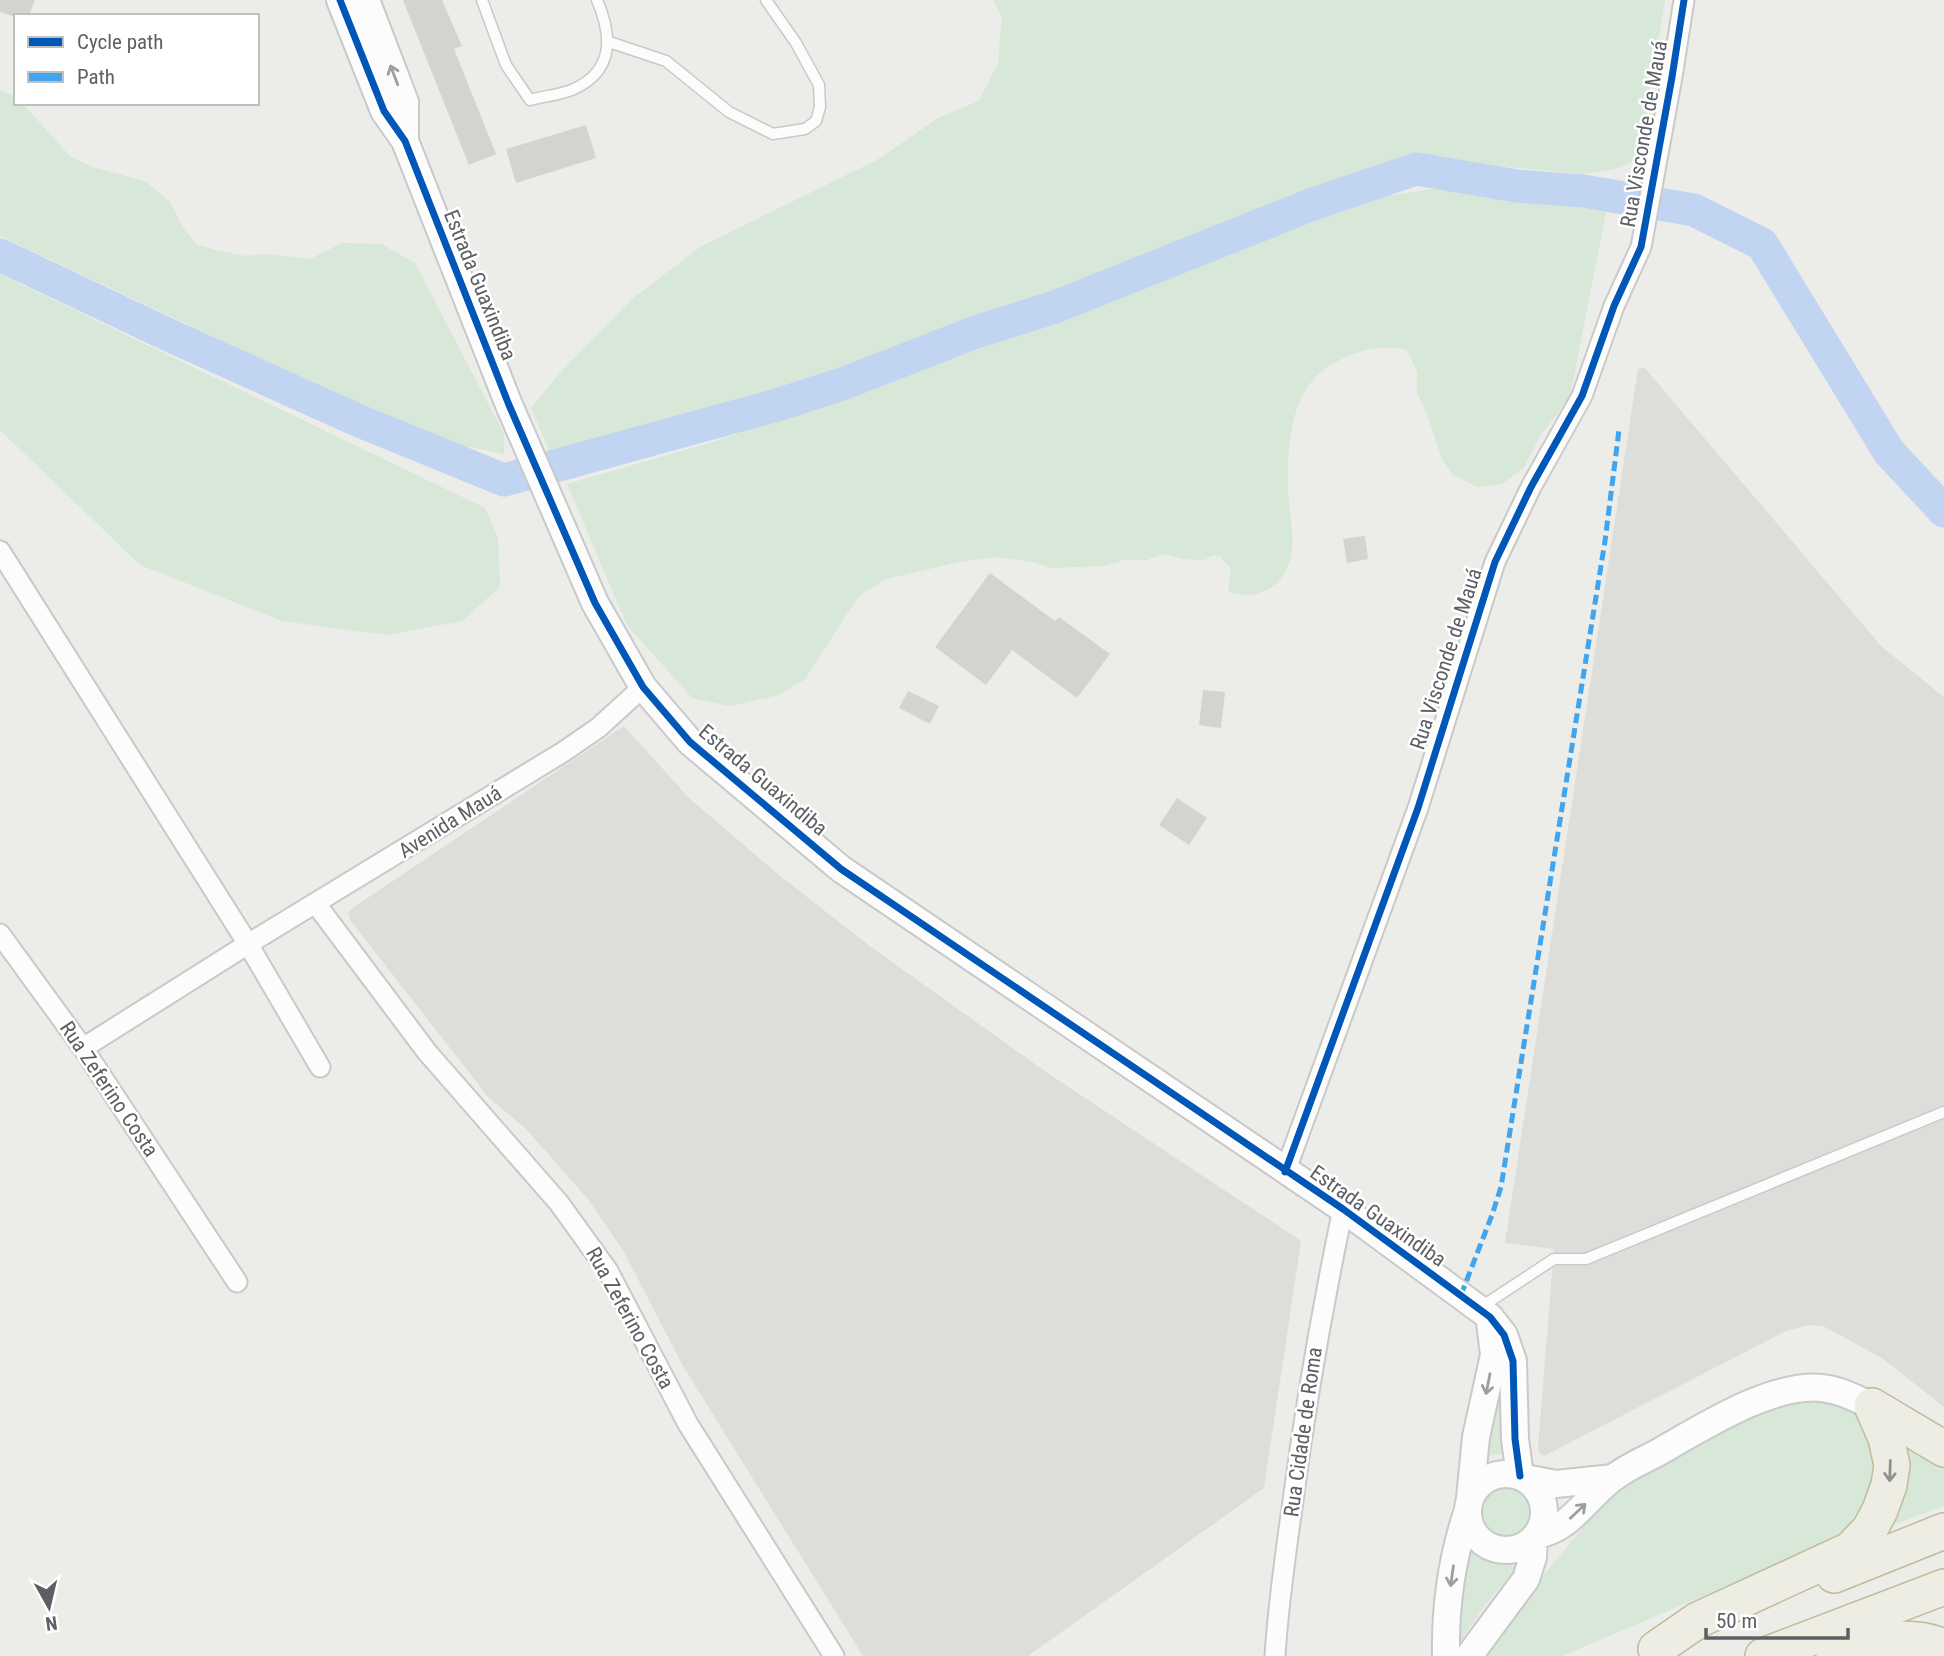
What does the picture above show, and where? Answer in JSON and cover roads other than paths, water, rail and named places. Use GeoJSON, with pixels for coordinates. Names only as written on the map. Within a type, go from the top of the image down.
{"type":"FeatureCollection","features":[{"type":"Feature","properties":{"kind":"highway"},"geometry":{"type":"LineString","coordinates":[[1872,1406],[1944,1449]]}},
{"type":"Feature","properties":{"kind":"highway"},"geometry":{"type":"LineString","coordinates":[[1648,1653],[1698,1620],[1850,1550],[1870,1529],[1889,1485],[1892,1465],[1886,1438],[1872,1406]]}},
{"type":"Feature","properties":{"kind":"highway"},"geometry":{"type":"LineString","coordinates":[[1648,1653],[1944,1531]]}},
{"type":"Feature","properties":{"kind":"highway"},"geometry":{"type":"LineString","coordinates":[[1763,1656],[1944,1587]]}},
{"type":"Feature","properties":{"kind":"highway"},"geometry":{"type":"LineString","coordinates":[[1834,1656],[1891,1639],[1925,1639],[1944,1647]]}},
{"type":"Feature","properties":{"kind":"street","name":"Estrada Guaxindiba"},"geometry":{"type":"LineString","coordinates":[[340,0],[384,111],[405,141],[443,242],[531,457],[595,603],[643,687],[690,743],[841,869],[1343,1209],[1484,1313]]}},
{"type":"Feature","properties":{"kind":"street","name":"Estrada Guaxindiba"},"geometry":{"type":"LineString","coordinates":[[366,0],[405,102],[405,141]]}},
{"type":"Feature","properties":{"kind":"street","name":"Rua Visconde de Mauá"},"geometry":{"type":"LineString","coordinates":[[1285,1172],[1418,808],[1495,562],[1531,488],[1582,396],[1602,336],[1644,237],[1684,0]]}},
{"type":"Feature","properties":{"kind":"street"},"geometry":{"type":"LineString","coordinates":[[0,551],[248,944],[320,1067]]}},
{"type":"Feature","properties":{"kind":"street","name":"Avenida Mauá"},"geometry":{"type":"LineString","coordinates":[[83,1048],[563,752],[598,728],[643,687]]}},
{"type":"Feature","properties":{"kind":"street","name":"Rua Zeferino Costa"},"geometry":{"type":"LineString","coordinates":[[316,904],[427,1052],[559,1203],[608,1271],[688,1424],[834,1656]]}},
{"type":"Feature","properties":{"kind":"street","name":"Rua Zeferino Costa"},"geometry":{"type":"LineString","coordinates":[[0,934],[83,1048],[237,1282]]}},
{"type":"Feature","properties":{"kind":"street","name":"Rua Cidade de Roma"},"geometry":{"type":"LineString","coordinates":[[1275,1656],[1278,1614],[1304,1418],[1320,1318],[1343,1209]]}},
{"type":"Feature","properties":{"kind":"street"},"geometry":{"type":"LineString","coordinates":[[1469,1656],[1526,1579],[1536,1537],[1544,1521],[1545,1508],[1542,1496],[1535,1486],[1522,1477],[1515,1439],[1513,1361],[1504,1335],[1484,1313]]}},
{"type":"Feature","properties":{"kind":"street"},"geometry":{"type":"LineString","coordinates":[[1484,1313],[1493,1355],[1476,1437],[1469,1504],[1474,1532],[1491,1547],[1514,1550],[1561,1526],[1613,1478],[1749,1404],[1782,1391],[1821,1388],[1843,1392],[1872,1406]]}},
{"type":"Feature","properties":{"kind":"street"},"geometry":{"type":"LineString","coordinates":[[1446,1656],[1450,1581],[1456,1549],[1469,1504],[1477,1487],[1487,1478],[1500,1474],[1556,1484],[1613,1478]]}},
{"type":"Feature","properties":{"kind":"lane"},"geometry":{"type":"LineString","coordinates":[[482,0],[506,65],[530,100],[574,89],[594,74],[604,61],[609,41],[605,19],[597,0]]}},
{"type":"Feature","properties":{"kind":"lane"},"geometry":{"type":"LineString","coordinates":[[609,41],[666,61],[729,112],[773,134],[805,130],[816,121],[820,107],[819,85],[796,43],[765,0]]}},
{"type":"Feature","properties":{"kind":"lane"},"geometry":{"type":"LineString","coordinates":[[1484,1313],[1554,1259],[1586,1259],[1944,1112]]}},
{"type":"Feature","properties":{"kind":"waterway"},"geometry":{"type":"LineString","coordinates":[[0,255],[357,420],[504,480],[777,405],[845,383],[973,333],[1055,307],[1313,204],[1416,169],[1517,186],[1583,191],[1694,210],[1762,244],[1889,452],[1944,511]]}}]}
